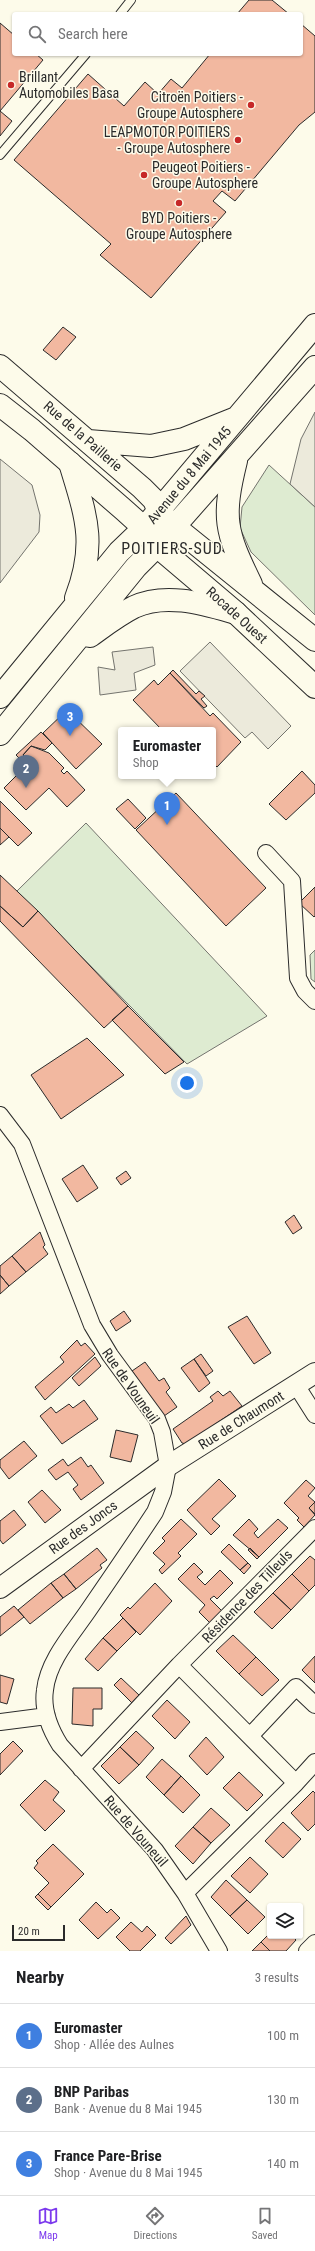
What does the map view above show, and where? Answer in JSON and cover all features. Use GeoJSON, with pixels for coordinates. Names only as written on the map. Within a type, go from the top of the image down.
{"type":"FeatureCollection","features":[{"type":"Feature","properties":{"kind":"main road","name":"Avenue du 8 Mai 1945"},"geometry":{"type":"LineString","coordinates":[[0,697],[119,552],[159,512],[315,325]]}},
{"type":"Feature","properties":{"kind":"main road","name":"Rue de la Paillerie"},"geometry":{"type":"LineString","coordinates":[[0,366],[150,496],[159,512]]}},
{"type":"Feature","properties":{"kind":"main road","name":"Avenue du 8 Mai 1945"},"geometry":{"type":"LineString","coordinates":[[0,734],[136,567],[176,527],[314,368]]}},
{"type":"Feature","properties":{"kind":"main road","name":"Rue de la Paillerie"},"geometry":{"type":"LineString","coordinates":[[0,405],[70,463],[144,528],[157,546]]}},
{"type":"Feature","properties":{"kind":"main road"},"geometry":{"type":"LineString","coordinates":[[88,441],[151,446],[184,439],[236,419]]}},
{"type":"Feature","properties":{"kind":"main road"},"geometry":{"type":"LineString","coordinates":[[236,458],[227,500],[227,527],[236,554],[255,592]]}},
{"type":"Feature","properties":{"kind":"main road"},"geometry":{"type":"LineString","coordinates":[[70,463],[85,512],[88,536],[85,576],[71,611]]}},
{"type":"Feature","properties":{"kind":"main road","name":"Rocade Ouest"},"geometry":{"type":"LineString","coordinates":[[159,512],[315,640]]}},
{"type":"Feature","properties":{"kind":"main road","name":"Rocade Ouest"},"geometry":{"type":"LineString","coordinates":[[157,546],[236,613],[315,686]]}},
{"type":"Feature","properties":{"kind":"main road"},"geometry":{"type":"LineString","coordinates":[[66,653],[123,613],[150,602],[167,600],[183,601],[236,613]]}},
{"type":"Feature","properties":{"kind":"street"},"geometry":{"type":"LineString","coordinates":[[266,853],[292,881],[298,978],[305,991],[315,1001]]}},
{"type":"Feature","properties":{"kind":"street","name":"Rue de Vouneuil"},"geometry":{"type":"LineString","coordinates":[[0,1115],[14,1131],[22,1144],[92,1325],[110,1355],[157,1420],[165,1443],[168,1466],[163,1492],[155,1512],[57,1657],[45,1689],[44,1704],[47,1716],[51,1730],[60,1745],[155,1850],[185,1893],[219,1951]]}},
{"type":"Feature","properties":{"kind":"street","name":"Rue de Chaumont"},"geometry":{"type":"LineString","coordinates":[[168,1466],[315,1372]]}},
{"type":"Feature","properties":{"kind":"street"},"geometry":{"type":"LineString","coordinates":[[296,1385],[315,1415]]}},
{"type":"Feature","properties":{"kind":"street","name":"Rue des Joncs"},"geometry":{"type":"LineString","coordinates":[[0,1588],[168,1466]]}},
{"type":"Feature","properties":{"kind":"street","name":"Résidence des Tilleuls"},"geometry":{"type":"LineString","coordinates":[[81,1769],[180,1664],[315,1527]]}},
{"type":"Feature","properties":{"kind":"street"},"geometry":{"type":"LineString","coordinates":[[180,1664],[296,1783]]}},
{"type":"Feature","properties":{"kind":"street"},"geometry":{"type":"LineString","coordinates":[[250,1736],[296,1687],[315,1705]]}},
{"type":"Feature","properties":{"kind":"street"},"geometry":{"type":"LineString","coordinates":[[0,1722],[47,1716]]}},
{"type":"Feature","properties":{"kind":"street"},"geometry":{"type":"LineString","coordinates":[[185,1893],[296,1783],[315,1762]]}},
{"type":"Feature","properties":{"kind":"street"},"geometry":{"type":"LineString","coordinates":[[307,1951],[315,1943]]}},
{"type":"Feature","properties":{"kind":"lane"},"geometry":{"type":"LineString","coordinates":[[122,12],[131,0]]}},
{"type":"Feature","properties":{"kind":"lane"},"geometry":{"type":"LineString","coordinates":[[0,154],[84,56]]}},
{"type":"Feature","properties":{"kind":"green space"},"geometry":{"type":"Polygon","coordinates":[[[269,465],[315,507],[315,615],[251,552],[240,528],[242,507],[269,465]]]}},
{"type":"Feature","properties":{"kind":"green space"},"geometry":{"type":"Polygon","coordinates":[[[86,823],[267,1016],[187,1064],[17,891],[86,823]]]}},
{"type":"Feature","properties":{"kind":"green space"},"geometry":{"type":"Polygon","coordinates":[[[315,950],[315,982],[311,979],[310,955],[315,950]]]}},
{"type":"Feature","properties":{"kind":"shaded area"},"geometry":{"type":"Polygon","coordinates":[[[315,412],[315,507],[290,484],[301,439],[315,412]]]}},
{"type":"Feature","properties":{"kind":"shaded area"},"geometry":{"type":"Polygon","coordinates":[[[0,459],[32,485],[40,515],[39,532],[0,583],[0,459]]]}},
{"type":"Feature","properties":{"kind":"shaded area"},"geometry":{"type":"Polygon","coordinates":[[[210,642],[291,726],[268,749],[252,732],[245,738],[180,671],[210,642]]]}},
{"type":"Feature","properties":{"kind":"shaded area"},"geometry":{"type":"Polygon","coordinates":[[[153,647],[155,665],[134,673],[136,690],[100,695],[98,667],[115,670],[112,652],[153,647]]]}},
{"type":"Feature","properties":{"kind":"building"},"geometry":{"type":"Polygon","coordinates":[[[249,0],[272,0],[287,12],[239,12],[249,0]]]}},
{"type":"Feature","properties":{"kind":"building","name":"Brillant Automobiles Basa"},"geometry":{"type":"Polygon","coordinates":[[[0,23],[12,33],[12,56],[38,56],[43,60],[0,111],[0,23]]]}},
{"type":"Feature","properties":{"kind":"building","name":"Peugeot Poitiers - Groupe Autosphere"},"geometry":{"type":"Polygon","coordinates":[[[303,26],[315,36],[315,112],[299,125],[235,201],[222,191],[213,201],[226,212],[151,298],[100,255],[111,244],[14,160],[88,74],[124,106],[145,82],[158,94],[171,79],[182,88],[208,56],[303,56],[303,26]]]}},
{"type":"Feature","properties":{"kind":"building"},"geometry":{"type":"Polygon","coordinates":[[[0,111],[12,121],[0,136],[0,111]]]}},
{"type":"Feature","properties":{"kind":"building"},"geometry":{"type":"Polygon","coordinates":[[[63,327],[76,337],[56,360],[43,350],[63,327]]]}},
{"type":"Feature","properties":{"kind":"building"},"geometry":{"type":"Polygon","coordinates":[[[173,670],[196,694],[199,691],[205,696],[201,699],[207,706],[204,708],[170,673],[173,670]]]}},
{"type":"Feature","properties":{"kind":"building"},"geometry":{"type":"Polygon","coordinates":[[[170,673],[210,716],[213,713],[241,742],[217,767],[216,727],[159,727],[133,700],[154,680],[158,685],[170,673]]]}},
{"type":"Feature","properties":{"kind":"building"},"geometry":{"type":"Polygon","coordinates":[[[67,710],[102,744],[76,769],[43,733],[67,710]]]}},
{"type":"Feature","properties":{"kind":"building"},"geometry":{"type":"Polygon","coordinates":[[[41,732],[52,743],[45,750],[31,746],[23,755],[24,756],[21,760],[16,755],[41,732]]]}},
{"type":"Feature","properties":{"kind":"building"},"geometry":{"type":"Polygon","coordinates":[[[31,746],[49,753],[64,768],[61,771],[64,774],[67,771],[85,790],[67,807],[49,788],[26,810],[4,788],[27,765],[21,760],[24,756],[23,755],[31,746]]]}},
{"type":"Feature","properties":{"kind":"building"},"geometry":{"type":"Polygon","coordinates":[[[302,771],[315,785],[315,793],[286,820],[269,804],[302,771]]]}},
{"type":"Feature","properties":{"kind":"building"},"geometry":{"type":"Polygon","coordinates":[[[176,793],[266,888],[226,926],[136,830],[176,793]]]}},
{"type":"Feature","properties":{"kind":"building"},"geometry":{"type":"Polygon","coordinates":[[[128,799],[146,818],[135,829],[116,809],[128,799]]]}},
{"type":"Feature","properties":{"kind":"building"},"geometry":{"type":"Polygon","coordinates":[[[0,801],[32,833],[18,846],[0,828],[0,801]]]}},
{"type":"Feature","properties":{"kind":"building"},"geometry":{"type":"Polygon","coordinates":[[[0,828],[9,837],[0,845],[0,828]]]}},
{"type":"Feature","properties":{"kind":"building"},"geometry":{"type":"Polygon","coordinates":[[[0,875],[38,911],[23,927],[0,906],[0,875]]]}},
{"type":"Feature","properties":{"kind":"building"},"geometry":{"type":"Polygon","coordinates":[[[315,887],[315,916],[314,917],[299,903],[315,887]]]}},
{"type":"Feature","properties":{"kind":"building"},"geometry":{"type":"Polygon","coordinates":[[[0,906],[23,927],[38,911],[128,1006],[104,1028],[0,921],[0,906]]]}},
{"type":"Feature","properties":{"kind":"building"},"geometry":{"type":"Polygon","coordinates":[[[128,1006],[184,1062],[165,1074],[112,1020],[128,1006]]]}},
{"type":"Feature","properties":{"kind":"building"},"geometry":{"type":"Polygon","coordinates":[[[87,1038],[124,1075],[61,1119],[31,1075],[87,1038]]]}},
{"type":"Feature","properties":{"kind":"building"},"geometry":{"type":"Polygon","coordinates":[[[83,1165],[98,1188],[77,1202],[62,1179],[83,1165]]]}},
{"type":"Feature","properties":{"kind":"building"},"geometry":{"type":"Polygon","coordinates":[[[126,1171],[131,1178],[121,1185],[116,1178],[126,1171]]]}},
{"type":"Feature","properties":{"kind":"building"},"geometry":{"type":"Polygon","coordinates":[[[294,1215],[302,1228],[293,1234],[285,1222],[294,1215]]]}},
{"type":"Feature","properties":{"kind":"building"},"geometry":{"type":"Polygon","coordinates":[[[40,1232],[45,1245],[43,1247],[48,1254],[26,1272],[12,1256],[40,1232]]]}},
{"type":"Feature","properties":{"kind":"building"},"geometry":{"type":"Polygon","coordinates":[[[12,1256],[26,1272],[9,1286],[0,1275],[0,1266],[12,1256]]]}},
{"type":"Feature","properties":{"kind":"building"},"geometry":{"type":"Polygon","coordinates":[[[0,1275],[9,1286],[0,1294],[0,1275]]]}},
{"type":"Feature","properties":{"kind":"building"},"geometry":{"type":"Polygon","coordinates":[[[124,1311],[131,1321],[116,1331],[110,1321],[124,1311]]]}},
{"type":"Feature","properties":{"kind":"building"},"geometry":{"type":"Polygon","coordinates":[[[247,1316],[271,1353],[254,1364],[228,1327],[247,1316]]]}},
{"type":"Feature","properties":{"kind":"building"},"geometry":{"type":"Polygon","coordinates":[[[77,1340],[81,1346],[85,1343],[95,1354],[45,1400],[35,1387],[64,1362],[60,1357],[77,1340]]]}},
{"type":"Feature","properties":{"kind":"building"},"geometry":{"type":"Polygon","coordinates":[[[201,1354],[213,1371],[206,1376],[194,1359],[201,1354]]]}},
{"type":"Feature","properties":{"kind":"building"},"geometry":{"type":"Polygon","coordinates":[[[95,1357],[101,1366],[79,1386],[72,1378],[95,1357]]]}},
{"type":"Feature","properties":{"kind":"building"},"geometry":{"type":"Polygon","coordinates":[[[194,1359],[210,1383],[199,1392],[181,1368],[194,1359]]]}},
{"type":"Feature","properties":{"kind":"building"},"geometry":{"type":"Polygon","coordinates":[[[145,1362],[159,1381],[164,1378],[170,1388],[166,1392],[177,1407],[164,1416],[132,1371],[145,1362]]]}},
{"type":"Feature","properties":{"kind":"building"},"geometry":{"type":"Polygon","coordinates":[[[218,1391],[223,1396],[230,1391],[242,1406],[186,1444],[182,1443],[173,1429],[213,1401],[210,1397],[218,1391]]]}},
{"type":"Feature","properties":{"kind":"building"},"geometry":{"type":"Polygon","coordinates":[[[84,1400],[98,1419],[62,1444],[40,1416],[51,1407],[56,1413],[69,1404],[73,1408],[84,1400]]]}},
{"type":"Feature","properties":{"kind":"building"},"geometry":{"type":"Polygon","coordinates":[[[116,1430],[138,1435],[131,1462],[110,1457],[116,1430]]]}},
{"type":"Feature","properties":{"kind":"building"},"geometry":{"type":"Polygon","coordinates":[[[24,1441],[37,1456],[9,1479],[0,1467],[0,1460],[24,1441]]]}},
{"type":"Feature","properties":{"kind":"building"},"geometry":{"type":"Polygon","coordinates":[[[81,1457],[88,1467],[91,1465],[104,1483],[81,1500],[73,1489],[78,1485],[68,1472],[56,1480],[48,1470],[63,1459],[68,1466],[81,1457]]]}},
{"type":"Feature","properties":{"kind":"building"},"geometry":{"type":"Polygon","coordinates":[[[219,1479],[236,1496],[212,1519],[220,1526],[211,1535],[187,1510],[219,1479]]]}},
{"type":"Feature","properties":{"kind":"building"},"geometry":{"type":"Polygon","coordinates":[[[306,1480],[315,1488],[308,1496],[315,1502],[309,1508],[315,1515],[304,1527],[297,1520],[299,1518],[284,1503],[306,1480]]]}},
{"type":"Feature","properties":{"kind":"building"},"geometry":{"type":"Polygon","coordinates":[[[42,1490],[61,1510],[45,1523],[28,1502],[42,1490]]]}},
{"type":"Feature","properties":{"kind":"building"},"geometry":{"type":"Polygon","coordinates":[[[315,1502],[315,1514],[309,1508],[315,1502]]]}},
{"type":"Feature","properties":{"kind":"building"},"geometry":{"type":"Polygon","coordinates":[[[14,1510],[26,1525],[3,1544],[0,1540],[0,1521],[14,1510]]]}},
{"type":"Feature","properties":{"kind":"building"},"geometry":{"type":"Polygon","coordinates":[[[181,1519],[197,1534],[178,1553],[181,1556],[162,1574],[159,1570],[165,1564],[153,1553],[165,1541],[162,1538],[181,1519]]]}},
{"type":"Feature","properties":{"kind":"building"},"geometry":{"type":"Polygon","coordinates":[[[249,1519],[258,1529],[254,1533],[258,1538],[278,1519],[288,1528],[259,1557],[233,1535],[249,1519]]]}},
{"type":"Feature","properties":{"kind":"building"},"geometry":{"type":"Polygon","coordinates":[[[229,1544],[248,1563],[240,1570],[221,1552],[229,1544]]]}},
{"type":"Feature","properties":{"kind":"building"},"geometry":{"type":"Polygon","coordinates":[[[97,1548],[107,1560],[100,1565],[102,1568],[76,1589],[64,1574],[97,1548]]]}},
{"type":"Feature","properties":{"kind":"building"},"geometry":{"type":"Polygon","coordinates":[[[250,1548],[259,1557],[257,1559],[248,1550],[250,1548]]]}},
{"type":"Feature","properties":{"kind":"building"},"geometry":{"type":"Polygon","coordinates":[[[310,1556],[315,1560],[315,1585],[309,1591],[292,1574],[310,1556]]]}},
{"type":"Feature","properties":{"kind":"building"},"geometry":{"type":"Polygon","coordinates":[[[194,1563],[203,1572],[197,1577],[205,1585],[220,1570],[233,1583],[217,1599],[214,1596],[210,1599],[222,1611],[210,1623],[199,1612],[205,1605],[178,1579],[194,1563]]]}},
{"type":"Feature","properties":{"kind":"building"},"geometry":{"type":"Polygon","coordinates":[[[248,1563],[251,1566],[244,1574],[240,1570],[248,1563]]]}},
{"type":"Feature","properties":{"kind":"building"},"geometry":{"type":"Polygon","coordinates":[[[64,1574],[76,1589],[63,1598],[51,1583],[64,1574]]]}},
{"type":"Feature","properties":{"kind":"building"},"geometry":{"type":"Polygon","coordinates":[[[292,1574],[309,1591],[291,1610],[273,1593],[292,1574]]]}},
{"type":"Feature","properties":{"kind":"building"},"geometry":{"type":"Polygon","coordinates":[[[51,1583],[63,1598],[30,1624],[18,1610],[51,1583]]]}},
{"type":"Feature","properties":{"kind":"building"},"geometry":{"type":"Polygon","coordinates":[[[155,1583],[172,1601],[140,1635],[120,1615],[128,1607],[130,1609],[155,1583]]]}},
{"type":"Feature","properties":{"kind":"building"},"geometry":{"type":"Polygon","coordinates":[[[273,1593],[291,1610],[272,1629],[254,1612],[273,1593]]]}},
{"type":"Feature","properties":{"kind":"building"},"geometry":{"type":"Polygon","coordinates":[[[14,1606],[24,1617],[0,1636],[0,1617],[14,1606]]]}},
{"type":"Feature","properties":{"kind":"building"},"geometry":{"type":"Polygon","coordinates":[[[123,1618],[136,1632],[117,1651],[103,1638],[123,1618]]]}},
{"type":"Feature","properties":{"kind":"building"},"geometry":{"type":"Polygon","coordinates":[[[233,1635],[256,1657],[239,1674],[216,1651],[233,1635]]]}},
{"type":"Feature","properties":{"kind":"building"},"geometry":{"type":"Polygon","coordinates":[[[103,1638],[117,1651],[98,1671],[85,1659],[103,1638]]]}},
{"type":"Feature","properties":{"kind":"building"},"geometry":{"type":"Polygon","coordinates":[[[315,1656],[315,1683],[302,1670],[315,1656]]]}},
{"type":"Feature","properties":{"kind":"building"},"geometry":{"type":"Polygon","coordinates":[[[256,1657],[279,1680],[262,1696],[239,1674],[256,1657]]]}},
{"type":"Feature","properties":{"kind":"building"},"geometry":{"type":"Polygon","coordinates":[[[0,1675],[14,1679],[7,1704],[0,1702],[0,1675]]]}},
{"type":"Feature","properties":{"kind":"building"},"geometry":{"type":"Polygon","coordinates":[[[121,1678],[139,1695],[132,1703],[114,1685],[121,1678]]]}},
{"type":"Feature","properties":{"kind":"building"},"geometry":{"type":"Polygon","coordinates":[[[73,1688],[102,1688],[102,1709],[93,1709],[93,1726],[72,1724],[73,1688]]]}},
{"type":"Feature","properties":{"kind":"building"},"geometry":{"type":"Polygon","coordinates":[[[167,1700],[190,1722],[175,1739],[152,1716],[167,1700]]]}},
{"type":"Feature","properties":{"kind":"building"},"geometry":{"type":"Polygon","coordinates":[[[136,1731],[154,1748],[139,1765],[120,1747],[136,1731]]]}},
{"type":"Feature","properties":{"kind":"building"},"geometry":{"type":"Polygon","coordinates":[[[206,1737],[224,1757],[207,1775],[189,1756],[206,1737]]]}},
{"type":"Feature","properties":{"kind":"building"},"geometry":{"type":"Polygon","coordinates":[[[13,1741],[23,1751],[0,1775],[0,1754],[13,1741]]]}},
{"type":"Feature","properties":{"kind":"building"},"geometry":{"type":"Polygon","coordinates":[[[120,1747],[139,1765],[119,1784],[101,1766],[120,1747]]]}},
{"type":"Feature","properties":{"kind":"building"},"geometry":{"type":"Polygon","coordinates":[[[162,1759],[181,1776],[164,1795],[146,1777],[162,1759]]]}},
{"type":"Feature","properties":{"kind":"building"},"geometry":{"type":"Polygon","coordinates":[[[239,1772],[263,1795],[247,1811],[223,1788],[239,1772]]]}},
{"type":"Feature","properties":{"kind":"building"},"geometry":{"type":"Polygon","coordinates":[[[181,1776],[200,1795],[183,1813],[164,1795],[181,1776]]]}},
{"type":"Feature","properties":{"kind":"building"},"geometry":{"type":"Polygon","coordinates":[[[45,1780],[59,1792],[53,1800],[65,1811],[45,1831],[20,1805],[45,1780]]]}},
{"type":"Feature","properties":{"kind":"building"},"geometry":{"type":"Polygon","coordinates":[[[313,1791],[315,1793],[315,1824],[308,1831],[291,1813],[313,1791]]]}},
{"type":"Feature","properties":{"kind":"building"},"geometry":{"type":"Polygon","coordinates":[[[211,1808],[230,1825],[211,1843],[193,1827],[211,1808]]]}},
{"type":"Feature","properties":{"kind":"building"},"geometry":{"type":"Polygon","coordinates":[[[283,1822],[301,1839],[283,1858],[265,1841],[283,1822]]]}},
{"type":"Feature","properties":{"kind":"building"},"geometry":{"type":"Polygon","coordinates":[[[193,1827],[211,1843],[193,1864],[175,1846],[193,1827]]]}},
{"type":"Feature","properties":{"kind":"building"},"geometry":{"type":"Polygon","coordinates":[[[53,1844],[84,1874],[51,1907],[38,1894],[49,1883],[34,1868],[38,1863],[36,1861],[53,1844]]]}},
{"type":"Feature","properties":{"kind":"building"},"geometry":{"type":"Polygon","coordinates":[[[250,1857],[268,1874],[250,1893],[231,1876],[250,1857]]]}},
{"type":"Feature","properties":{"kind":"building"},"geometry":{"type":"Polygon","coordinates":[[[226,1880],[247,1900],[230,1916],[211,1897],[226,1880]]]}},
{"type":"Feature","properties":{"kind":"building"},"geometry":{"type":"Polygon","coordinates":[[[38,1894],[51,1907],[48,1910],[35,1897],[38,1894]]]}},
{"type":"Feature","properties":{"kind":"building"},"geometry":{"type":"Polygon","coordinates":[[[247,1900],[265,1917],[248,1934],[230,1916],[247,1900]]]}},
{"type":"Feature","properties":{"kind":"building"},"geometry":{"type":"Polygon","coordinates":[[[96,1902],[107,1913],[111,1909],[120,1918],[98,1939],[79,1920],[96,1902]]]}},
{"type":"Feature","properties":{"kind":"building"},"geometry":{"type":"Polygon","coordinates":[[[186,1916],[191,1925],[171,1944],[165,1938],[186,1916]]]}},
{"type":"Feature","properties":{"kind":"building"},"geometry":{"type":"Polygon","coordinates":[[[131,1922],[142,1932],[147,1926],[156,1935],[140,1951],[130,1951],[116,1937],[131,1922]]]}},
{"type":"Feature","properties":{"kind":"building"},"geometry":{"type":"Polygon","coordinates":[[[267,1936],[267,1939],[296,1940],[286,1951],[270,1951],[261,1942],[267,1936]]]}},
{"type":"Feature","properties":{"kind":"building"},"geometry":{"type":"Polygon","coordinates":[[[261,1942],[270,1951],[252,1951],[261,1942]]]}},
{"type":"Feature","properties":{"kind":"place","name":"Brillant Automobiles Basa"},"geometry":{"type":"Point","coordinates":[11,85]}},
{"type":"Feature","properties":{"kind":"place","name":"Citroën Poitiers - Groupe Autosphere"},"geometry":{"type":"Point","coordinates":[251,105]}},
{"type":"Feature","properties":{"kind":"place","name":"LEAPMOTOR POITIERS - Groupe Autosphere"},"geometry":{"type":"Point","coordinates":[238,140]}},
{"type":"Feature","properties":{"kind":"place","name":"Peugeot Poitiers - Groupe Autosphere"},"geometry":{"type":"Point","coordinates":[144,175]}},
{"type":"Feature","properties":{"kind":"place","name":"BYD Poitiers - Groupe Autosphere"},"geometry":{"type":"Point","coordinates":[179,203]}},
{"type":"Feature","properties":{"kind":"place","name":"France Pare-Brise"},"geometry":{"type":"Point","coordinates":[70,736]}},
{"type":"Feature","properties":{"kind":"place","name":"BNP Paribas"},"geometry":{"type":"Point","coordinates":[26,788]}},
{"type":"Feature","properties":{"kind":"place","name":"Euromaster"},"geometry":{"type":"Point","coordinates":[167,825]}},
{"type":"Feature","properties":{"kind":"district","name":"POITIERS-SUD"},"geometry":{"type":"Point","coordinates":[172,548]}}]}
